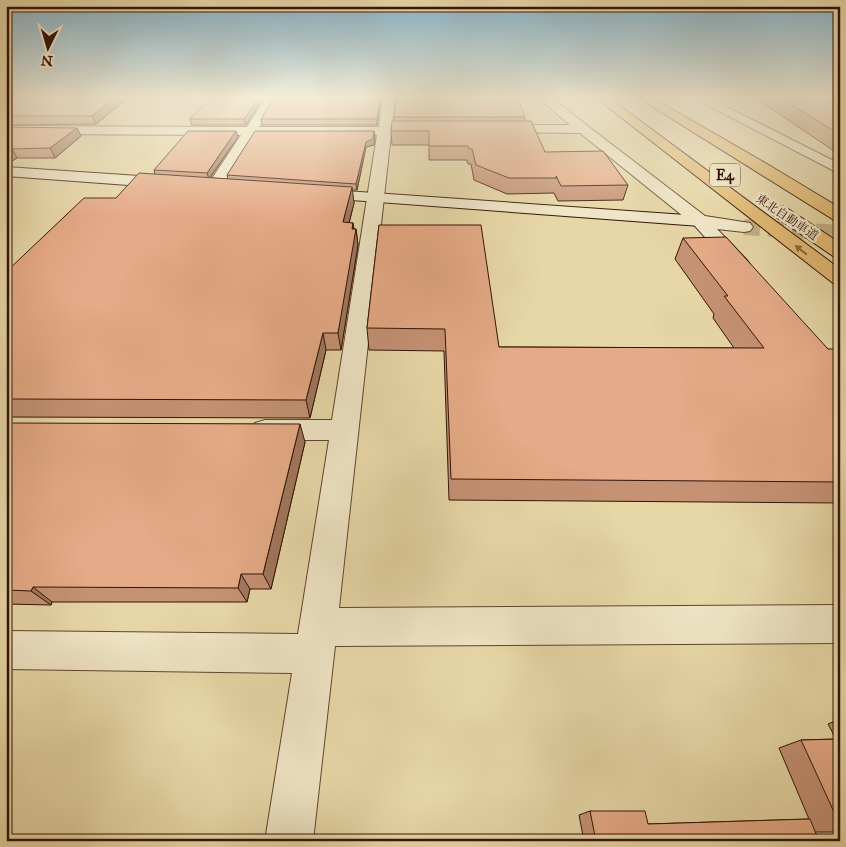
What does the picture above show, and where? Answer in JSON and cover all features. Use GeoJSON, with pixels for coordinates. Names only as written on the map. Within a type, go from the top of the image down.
{"type":"FeatureCollection","features":[{"type":"Feature","properties":{"kind":"highway"},"geometry":{"type":"LineString","coordinates":[[653,137],[840,279]]}},
{"type":"Feature","properties":{"kind":"highway","name":"東北自動車道"},"geometry":{"type":"LineString","coordinates":[[669,137],[840,252]]}},
{"type":"Feature","properties":{"kind":"highway","name":"東北自動車道"},"geometry":{"type":"LineString","coordinates":[[710,137],[840,216]]}},
{"type":"Feature","properties":{"kind":"highway"},"geometry":{"type":"LineString","coordinates":[[727,137],[840,200]]}},
{"type":"Feature","properties":{"kind":"street"},"geometry":{"type":"LineString","coordinates":[[215,186],[247,137]]}},
{"type":"Feature","properties":{"kind":"street"},"geometry":{"type":"LineString","coordinates":[[289,841],[374,199],[387,137]]}},
{"type":"Feature","properties":{"kind":"street"},"geometry":{"type":"LineString","coordinates":[[591,137],[700,221],[753,277]]}},
{"type":"Feature","properties":{"kind":"street"},"geometry":{"type":"LineString","coordinates":[[774,137],[840,170]]}},
{"type":"Feature","properties":{"kind":"street"},"geometry":{"type":"LineString","coordinates":[[6,171],[234,188]]}},
{"type":"Feature","properties":{"kind":"street"},"geometry":{"type":"LineString","coordinates":[[299,193],[700,221],[744,227]]}},
{"type":"Feature","properties":{"kind":"street"},"geometry":{"type":"LineString","coordinates":[[244,430],[344,430]]}},
{"type":"Feature","properties":{"kind":"street"},"geometry":{"type":"LineString","coordinates":[[6,650],[840,624]]}},
{"type":"Feature","properties":{"kind":"building"},"geometry":{"type":"Polygon","coordinates":[[[6,137],[65,137],[50,148],[12,149],[6,152],[6,137]]]}},
{"type":"Feature","properties":{"kind":"building"},"geometry":{"type":"Polygon","coordinates":[[[183,137],[232,137],[207,173],[154,170],[183,137]]]}},
{"type":"Feature","properties":{"kind":"building"},"geometry":{"type":"Polygon","coordinates":[[[251,137],[373,137],[373,139],[366,142],[356,184],[227,175],[251,137]]]}},
{"type":"Feature","properties":{"kind":"building"},"geometry":{"type":"Polygon","coordinates":[[[429,137],[538,137],[545,152],[603,151],[628,185],[561,186],[557,178],[509,178],[476,165],[472,149],[469,149],[468,146],[429,146],[429,137]]]}},
{"type":"Feature","properties":{"kind":"building"},"geometry":{"type":"Polygon","coordinates":[[[139,173],[352,187],[343,222],[353,223],[352,229],[356,229],[338,333],[323,333],[306,400],[6,399],[6,272],[84,198],[116,198],[139,173]]]}},
{"type":"Feature","properties":{"kind":"building"},"geometry":{"type":"Polygon","coordinates":[[[379,225],[481,225],[499,347],[764,348],[724,296],[728,296],[683,238],[726,237],[828,349],[835,349],[840,354],[840,482],[451,479],[445,329],[367,328],[379,225]]]}},
{"type":"Feature","properties":{"kind":"building"},"geometry":{"type":"Polygon","coordinates":[[[6,423],[300,424],[263,574],[241,574],[238,588],[33,587],[31,591],[6,590],[6,423]]]}},
{"type":"Feature","properties":{"kind":"building"},"geometry":{"type":"Polygon","coordinates":[[[840,739],[840,825],[801,740],[840,739]]]}},
{"type":"Feature","properties":{"kind":"building"},"geometry":{"type":"Polygon","coordinates":[[[590,811],[645,811],[648,824],[810,819],[819,841],[596,841],[590,811]]]}},
{"type":"Feature","properties":{"kind":"tunnel"},"geometry":{"type":"LineString","coordinates":[[744,227],[840,233]]}}]}
